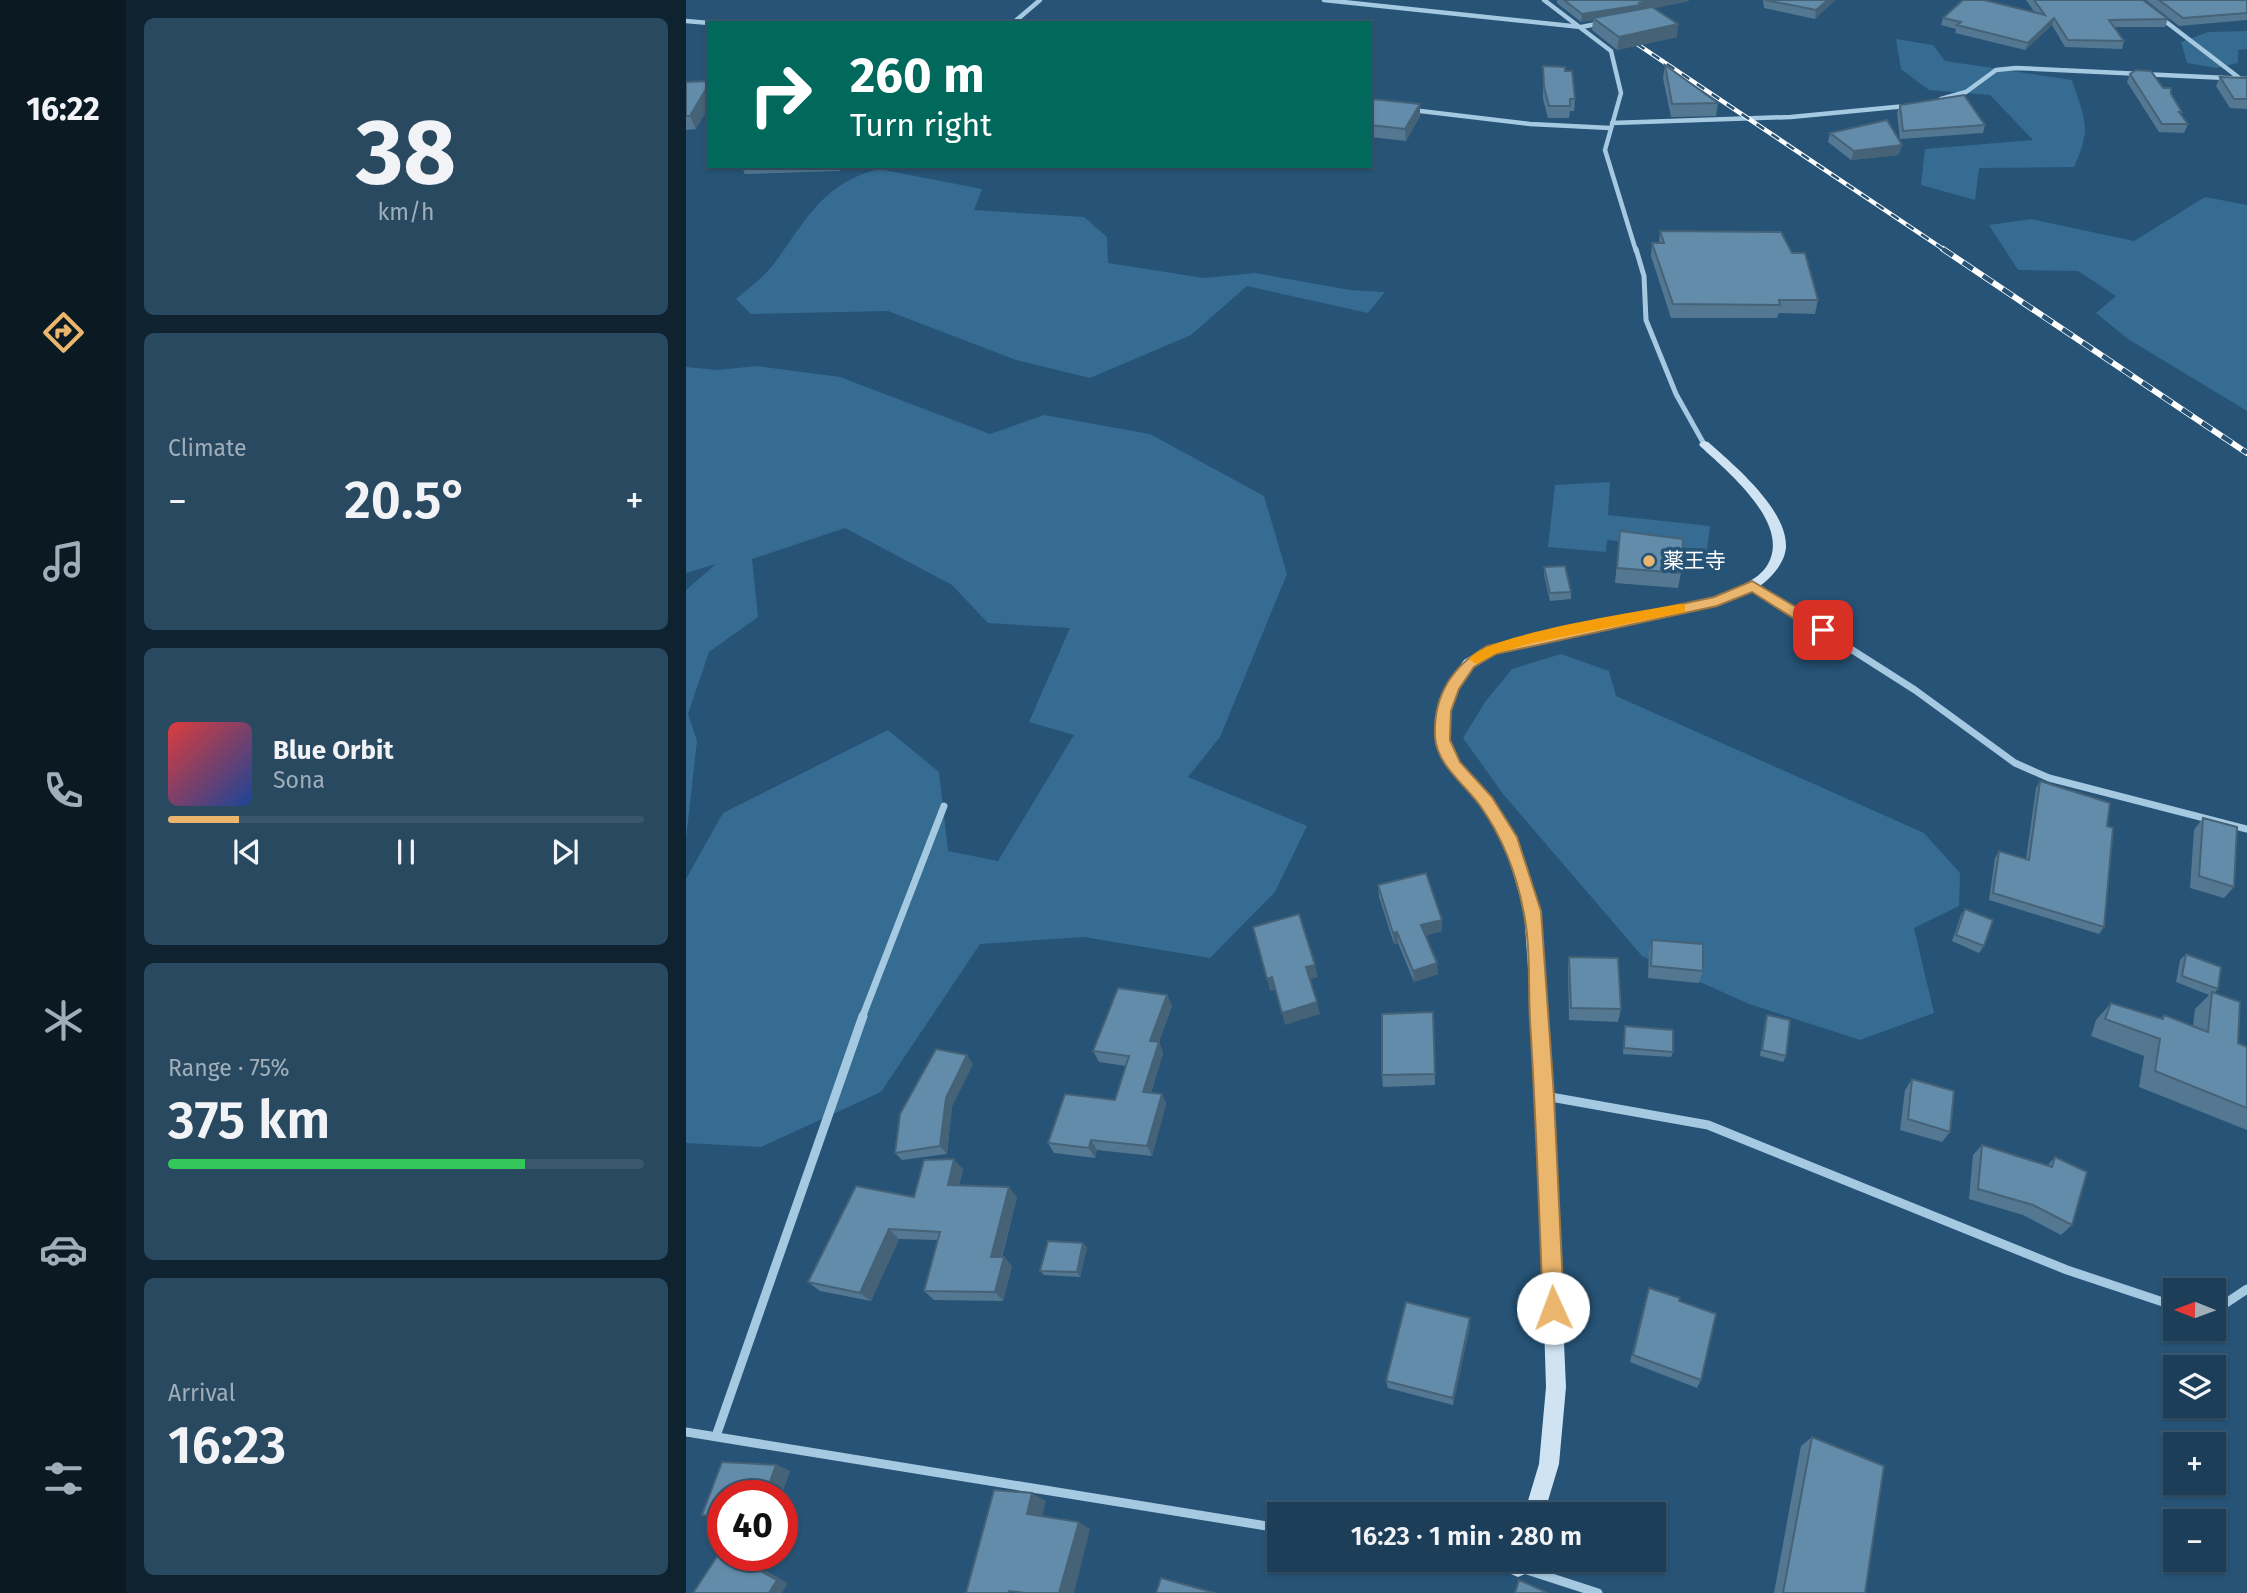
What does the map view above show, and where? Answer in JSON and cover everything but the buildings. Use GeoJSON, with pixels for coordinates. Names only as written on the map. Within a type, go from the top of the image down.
{"type":"FeatureCollection","features":[{"type":"Feature","properties":{"kind":"street"},"geometry":{"type":"LineString","coordinates":[[1015,21],[1040,0]]}},
{"type":"Feature","properties":{"kind":"street"},"geometry":{"type":"LineString","coordinates":[[1324,0],[1581,27],[1607,22]]}},
{"type":"Feature","properties":{"kind":"street"},"geometry":{"type":"LineString","coordinates":[[1538,1502],[1549,1464],[1556,1387],[1545,1096],[1532,911],[1511,841],[1486,801],[1453,765],[1443,740],[1444,711],[1452,688],[1469,663],[1492,649],[1717,601],[1752,586],[1772,569],[1781,548],[1778,527],[1764,505],[1704,444],[1676,394],[1646,320],[1644,276],[1605,150],[1620,93],[1611,51],[1544,0]]}},
{"type":"Feature","properties":{"kind":"street"},"geometry":{"type":"LineString","coordinates":[[2158,16],[2238,78]]}},
{"type":"Feature","properties":{"kind":"street"},"geometry":{"type":"LineString","coordinates":[[686,21],[707,23]]}},
{"type":"Feature","properties":{"kind":"street"},"geometry":{"type":"LineString","coordinates":[[1929,103],[1966,92],[1996,70],[2015,68],[2247,79]]}},
{"type":"Feature","properties":{"kind":"street"},"geometry":{"type":"LineString","coordinates":[[1411,110],[1530,124],[1611,125],[1791,117],[1918,104]]}},
{"type":"Feature","properties":{"kind":"street"},"geometry":{"type":"LineString","coordinates":[[1752,586],[1916,690],[2015,762],[2049,778],[2247,829]]}},
{"type":"Feature","properties":{"kind":"street"},"geometry":{"type":"LineString","coordinates":[[716,1436],[876,979],[944,806]]}},
{"type":"Feature","properties":{"kind":"street"},"geometry":{"type":"LineString","coordinates":[[1545,1096],[1708,1125],[2067,1270],[2163,1302]]}},
{"type":"Feature","properties":{"kind":"street"},"geometry":{"type":"LineString","coordinates":[[2226,1303],[2247,1289]]}},
{"type":"Feature","properties":{"kind":"street"},"geometry":{"type":"LineString","coordinates":[[686,1432],[1267,1526]]}},
{"type":"Feature","properties":{"kind":"street"},"geometry":{"type":"LineString","coordinates":[[1543,1572],[1598,1593]]}},
{"type":"Feature","properties":{"kind":"shaded area"},"geometry":{"type":"Polygon","coordinates":[[[2247,31],[2247,49],[2238,50],[2238,63],[2217,68],[2187,63],[2181,42],[2208,32],[2247,31]]]}},
{"type":"Feature","properties":{"kind":"shaded area"},"geometry":{"type":"Polygon","coordinates":[[[1896,39],[1933,45],[1945,61],[2072,80],[2085,124],[2083,142],[2074,167],[1979,168],[1975,200],[1921,185],[1925,149],[2033,140],[1990,95],[1929,90],[1901,69],[1896,39]]]}},
{"type":"Feature","properties":{"kind":"shaded area"},"geometry":{"type":"Polygon","coordinates":[[[879,169],[982,189],[974,210],[1084,217],[1107,237],[1108,263],[1204,278],[1255,273],[1350,290],[1385,292],[1368,313],[1247,286],[1191,335],[1090,378],[1016,360],[888,311],[751,314],[736,299],[769,270],[817,206],[843,184],[859,175],[879,169]]]}},
{"type":"Feature","properties":{"kind":"shaded area"},"geometry":{"type":"Polygon","coordinates":[[[2205,197],[2247,205],[2247,411],[2128,339],[2096,313],[2116,296],[2078,271],[2018,270],[1989,225],[2031,219],[2134,241],[2205,197]]]}},
{"type":"Feature","properties":{"kind":"shaded area"},"geometry":{"type":"Polygon","coordinates":[[[757,366],[840,377],[990,434],[1044,415],[1150,434],[1264,496],[1287,574],[1220,737],[1188,777],[1307,826],[1275,892],[1210,958],[1084,937],[980,944],[881,1092],[761,1147],[686,1143],[686,879],[723,813],[888,730],[939,772],[948,851],[998,861],[1074,735],[1029,722],[1070,628],[988,623],[952,585],[845,528],[752,559],[758,617],[709,652],[688,714],[697,741],[686,839],[686,590],[716,564],[686,573],[686,367],[717,370],[757,366]]]}},
{"type":"Feature","properties":{"kind":"shaded area"},"geometry":{"type":"Polygon","coordinates":[[[1610,482],[1608,515],[1710,526],[1707,550],[1607,540],[1606,552],[1548,547],[1555,485],[1610,482]]]}},
{"type":"Feature","properties":{"kind":"shaded area"},"geometry":{"type":"Polygon","coordinates":[[[1561,654],[1609,671],[1616,696],[1924,833],[1960,873],[1959,906],[1914,928],[1934,1013],[1860,1040],[1749,1004],[1642,956],[1503,794],[1463,738],[1485,702],[1512,669],[1561,654]]]}},
{"type":"Feature","properties":{"kind":"railway"},"geometry":{"type":"LineString","coordinates":[[1622,34],[1946,251]]}},
{"type":"Feature","properties":{"kind":"railway"},"geometry":{"type":"LineString","coordinates":[[1943,249],[2247,453]]}},
{"type":"Feature","properties":{"kind":"slow traffic"},"geometry":{"type":"LineString","coordinates":[[1476,659],[1492,649],[1533,638],[1680,609]]}},
{"type":"Feature","properties":{"kind":"place","name":"薬王寺"},"geometry":{"type":"Point","coordinates":[1649,561]}},
{"type":"Feature","properties":{"kind":"route"},"geometry":{"type":"LineString","coordinates":[[1553,1308],[1545,1096],[1532,911],[1511,841],[1486,801],[1453,765],[1443,740],[1444,711],[1452,688],[1469,663],[1492,649],[1533,638],[1717,601],[1752,586],[1823,630]]}}]}
